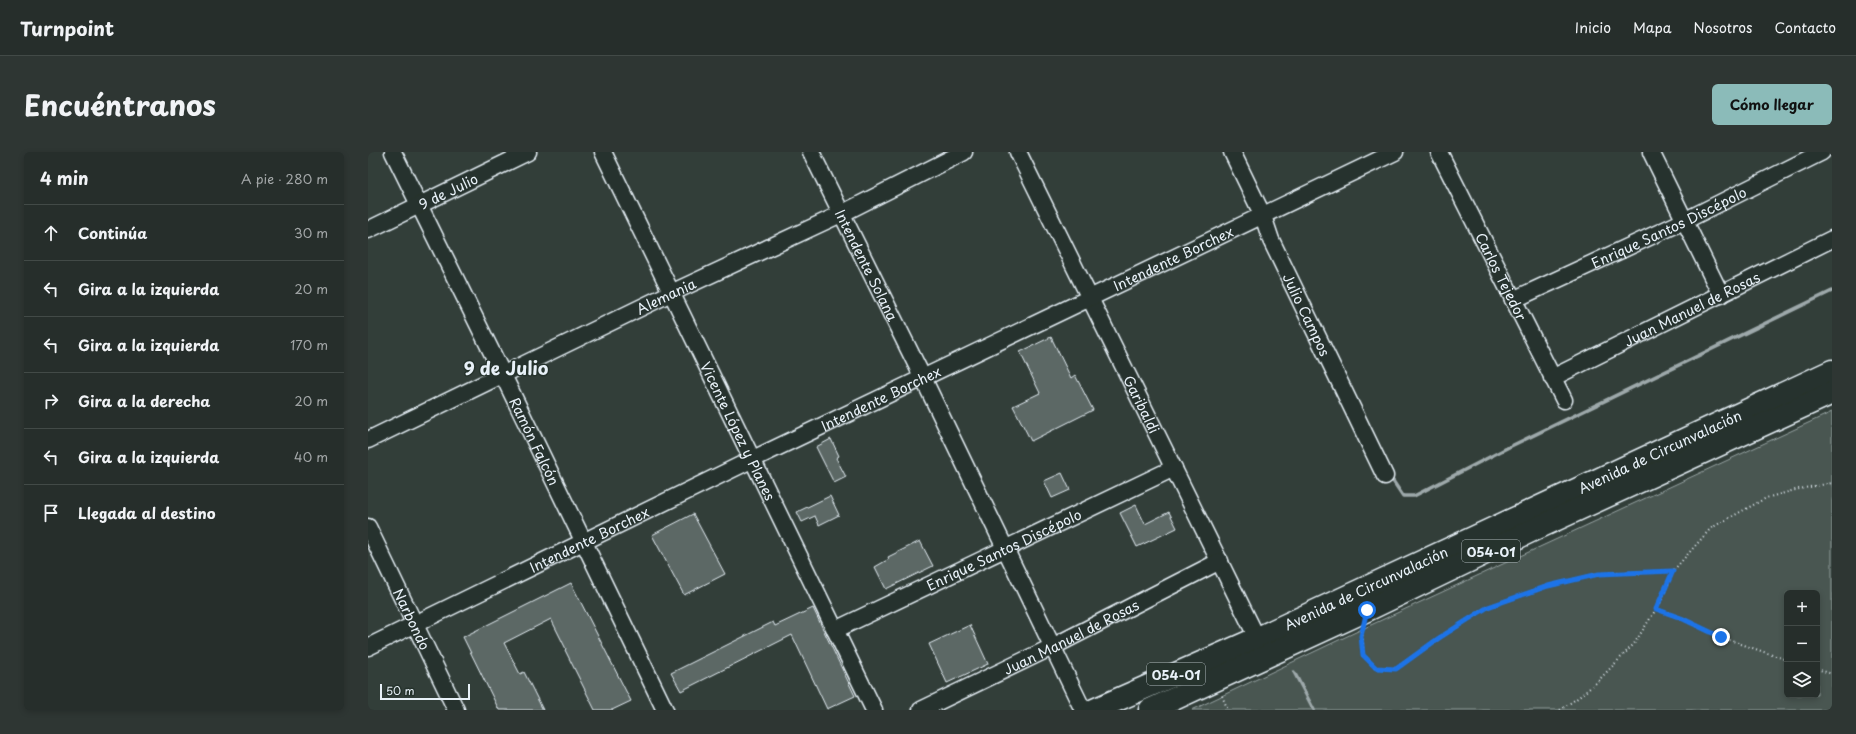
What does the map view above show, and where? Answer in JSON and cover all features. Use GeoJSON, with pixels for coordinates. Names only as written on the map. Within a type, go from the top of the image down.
{"type":"FeatureCollection","features":[{"type":"Feature","properties":{"kind":"highway","name":"Avenida de Circunvalación"},"geometry":{"type":"LineString","coordinates":[[1150,710],[1262,647],[1832,371]]}},
{"type":"Feature","properties":{"kind":"highway","name":"Avenida de Circunvalación"},"geometry":{"type":"LineString","coordinates":[[1094,710],[1262,647],[1367,610],[1542,526],[1832,393]]}},
{"type":"Feature","properties":{"kind":"street","name":"Ramón Falcón"},"geometry":{"type":"LineString","coordinates":[[393,152],[504,375],[664,710]]}},
{"type":"Feature","properties":{"kind":"street","name":"9 de Julio"},"geometry":{"type":"LineString","coordinates":[[368,230],[528,152]]}},
{"type":"Feature","properties":{"kind":"street","name":"Vicente López y Planes"},"geometry":{"type":"LineString","coordinates":[[603,152],[751,460],[874,710]]}},
{"type":"Feature","properties":{"kind":"street","name":"Intendente Solana"},"geometry":{"type":"LineString","coordinates":[[811,152],[923,378],[1004,549],[1083,710]]}},
{"type":"Feature","properties":{"kind":"street","name":"Alemania"},"geometry":{"type":"LineString","coordinates":[[368,440],[671,293],[841,214],[964,152]]}},
{"type":"Feature","properties":{"kind":"street","name":"Garibaldi"},"geometry":{"type":"LineString","coordinates":[[1018,152],[1262,647]]}},
{"type":"Feature","properties":{"kind":"street","name":"Julio Campos"},"geometry":{"type":"LineString","coordinates":[[1232,152],[1263,216],[1271,240],[1385,476]]}},
{"type":"Feature","properties":{"kind":"street","name":"Intendente Borchex"},"geometry":{"type":"LineString","coordinates":[[368,647],[751,460],[1395,152]]}},
{"type":"Feature","properties":{"kind":"street","name":"Carlos Tejedor"},"geometry":{"type":"LineString","coordinates":[[1439,152],[1564,400]]}},
{"type":"Feature","properties":{"kind":"street"},"geometry":{"type":"LineString","coordinates":[[1651,152],[1721,295]]}},
{"type":"Feature","properties":{"kind":"street","name":"Enrique Santos Discépolo"},"geometry":{"type":"LineString","coordinates":[[1513,300],[1684,221],[1822,152]]}},
{"type":"Feature","properties":{"kind":"street","name":"Juan Manuel de Rosas"},"geometry":{"type":"LineString","coordinates":[[1552,378],[1832,240]]}},
{"type":"Feature","properties":{"kind":"street","name":"Enrique Santos Discépolo"},"geometry":{"type":"LineString","coordinates":[[835,630],[1174,468]]}},
{"type":"Feature","properties":{"kind":"street","name":"Narbondo"},"geometry":{"type":"LineString","coordinates":[[368,527],[456,710]]}},
{"type":"Feature","properties":{"kind":"street","name":"Juan Manuel de Rosas"},"geometry":{"type":"LineString","coordinates":[[921,710],[1052,647],[1220,561]]}},
{"type":"Feature","properties":{"kind":"path"},"geometry":{"type":"LineString","coordinates":[[1560,710],[1579,697],[1615,664],[1634,644],[1656,609],[1673,571],[1711,528],[1766,498],[1799,489],[1832,483]]}},
{"type":"Feature","properties":{"kind":"path"},"geometry":{"type":"LineString","coordinates":[[1367,610],[1361,636],[1363,655],[1376,668],[1396,669],[1439,638],[1488,607],[1548,586],[1599,574],[1673,571]]}},
{"type":"Feature","properties":{"kind":"path"},"geometry":{"type":"LineString","coordinates":[[1656,609],[1681,618],[1721,637],[1784,659]]}},
{"type":"Feature","properties":{"kind":"path"},"geometry":{"type":"LineString","coordinates":[[1820,670],[1832,674]]}},
{"type":"Feature","properties":{"kind":"path"},"geometry":{"type":"LineString","coordinates":[[1220,692],[1228,710]]}},
{"type":"Feature","properties":{"kind":"shaded area"},"geometry":{"type":"Polygon","coordinates":[[[1832,412],[1832,710],[1192,710],[1360,630],[1832,412]]]}},
{"type":"Feature","properties":{"kind":"building"},"geometry":{"type":"Polygon","coordinates":[[[1051,337],[1071,378],[1075,375],[1093,410],[1031,441],[1013,406],[1040,393],[1020,352],[1051,337]]]}},
{"type":"Feature","properties":{"kind":"building"},"geometry":{"type":"Polygon","coordinates":[[[831,439],[839,456],[836,458],[846,477],[834,483],[816,447],[831,439]]]}},
{"type":"Feature","properties":{"kind":"building"},"geometry":{"type":"Polygon","coordinates":[[[1062,473],[1070,490],[1052,498],[1044,481],[1062,473]]]}},
{"type":"Feature","properties":{"kind":"building"},"geometry":{"type":"Polygon","coordinates":[[[830,496],[839,515],[819,525],[815,516],[802,522],[797,512],[830,496]]]}},
{"type":"Feature","properties":{"kind":"building"},"geometry":{"type":"Polygon","coordinates":[[[1136,505],[1145,524],[1169,512],[1177,528],[1137,547],[1120,513],[1136,505]]]}},
{"type":"Feature","properties":{"kind":"building"},"geometry":{"type":"Polygon","coordinates":[[[693,514],[725,574],[684,595],[652,535],[693,514]]]}},
{"type":"Feature","properties":{"kind":"building"},"geometry":{"type":"Polygon","coordinates":[[[920,541],[933,566],[886,589],[875,567],[889,559],[888,557],[920,541]]]}},
{"type":"Feature","properties":{"kind":"building"},"geometry":{"type":"Polygon","coordinates":[[[571,583],[631,701],[612,710],[595,710],[551,619],[504,643],[520,674],[524,672],[543,710],[499,710],[463,637],[571,583]]]}},
{"type":"Feature","properties":{"kind":"building"},"geometry":{"type":"Polygon","coordinates":[[[813,608],[855,696],[827,709],[792,635],[681,691],[671,673],[773,622],[775,626],[813,608]]]}},
{"type":"Feature","properties":{"kind":"building"},"geometry":{"type":"Polygon","coordinates":[[[970,625],[988,664],[947,683],[929,644],[970,625]]]}},
{"type":"Feature","properties":{"kind":"waterway"},"geometry":{"type":"LineString","coordinates":[[1393,481],[1403,496],[1414,496],[1507,448],[1832,291]]}},
{"type":"Feature","properties":{"kind":"waterway"},"geometry":{"type":"LineString","coordinates":[[1294,672],[1314,710]]}},
{"type":"Feature","properties":{"kind":"district","name":"9 de Julio"},"geometry":{"type":"Point","coordinates":[506,367]}},
{"type":"Feature","properties":{"kind":"route"},"geometry":{"type":"LineString","coordinates":[[1367,610],[1361,636],[1363,655],[1376,668],[1396,669],[1439,638],[1488,607],[1548,586],[1599,574],[1673,571],[1660,603],[1656,609],[1681,618],[1721,637]]}}]}
